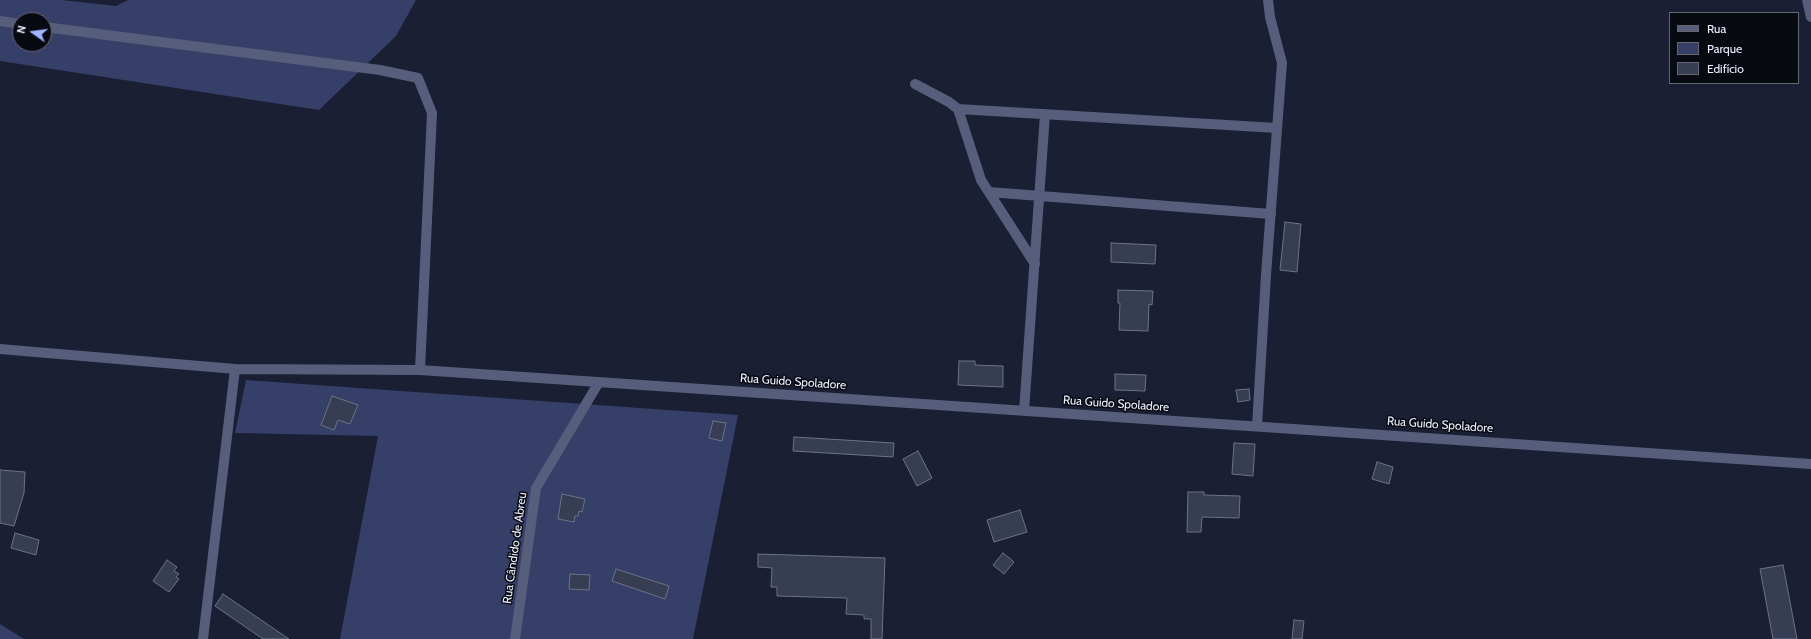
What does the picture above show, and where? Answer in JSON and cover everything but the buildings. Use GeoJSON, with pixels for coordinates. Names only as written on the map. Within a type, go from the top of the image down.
{"type":"FeatureCollection","features":[{"type":"Feature","properties":{"kind":"street"},"geometry":{"type":"LineString","coordinates":[[1257,426],[1282,63],[1270,17],[1268,0]]}},
{"type":"Feature","properties":{"kind":"street"},"geometry":{"type":"LineString","coordinates":[[1807,0],[1811,17]]}},
{"type":"Feature","properties":{"kind":"street"},"geometry":{"type":"LineString","coordinates":[[0,21],[12,23]]}},
{"type":"Feature","properties":{"kind":"street"},"geometry":{"type":"LineString","coordinates":[[52,28],[380,70],[418,78],[432,113],[420,370]]}},
{"type":"Feature","properties":{"kind":"street"},"geometry":{"type":"LineString","coordinates":[[915,84],[949,102],[958,109],[981,180],[1035,264]]}},
{"type":"Feature","properties":{"kind":"street"},"geometry":{"type":"LineString","coordinates":[[958,109],[1277,128]]}},
{"type":"Feature","properties":{"kind":"street"},"geometry":{"type":"LineString","coordinates":[[1024,410],[1045,114]]}},
{"type":"Feature","properties":{"kind":"street"},"geometry":{"type":"LineString","coordinates":[[989,192],[1271,214]]}},
{"type":"Feature","properties":{"kind":"street","name":"Rua Guido Spoladore"},"geometry":{"type":"LineString","coordinates":[[0,349],[235,369],[420,370],[1811,464]]}},
{"type":"Feature","properties":{"kind":"street"},"geometry":{"type":"LineString","coordinates":[[203,639],[235,369]]}},
{"type":"Feature","properties":{"kind":"street","name":"Rua Cândido de Abreu"},"geometry":{"type":"LineString","coordinates":[[515,639],[536,488],[599,382]]}},
{"type":"Feature","properties":{"kind":"green space"},"geometry":{"type":"Polygon","coordinates":[[[0,0],[62,0],[116,6],[128,0],[416,0],[396,36],[319,110],[0,61],[0,0]]]}},
{"type":"Feature","properties":{"kind":"green space"},"geometry":{"type":"Polygon","coordinates":[[[246,380],[738,415],[693,639],[340,639],[378,436],[235,433],[246,380]]]}},
{"type":"Feature","properties":{"kind":"green space"},"geometry":{"type":"Polygon","coordinates":[[[0,624],[24,639],[0,639],[0,624]]]}}]}
